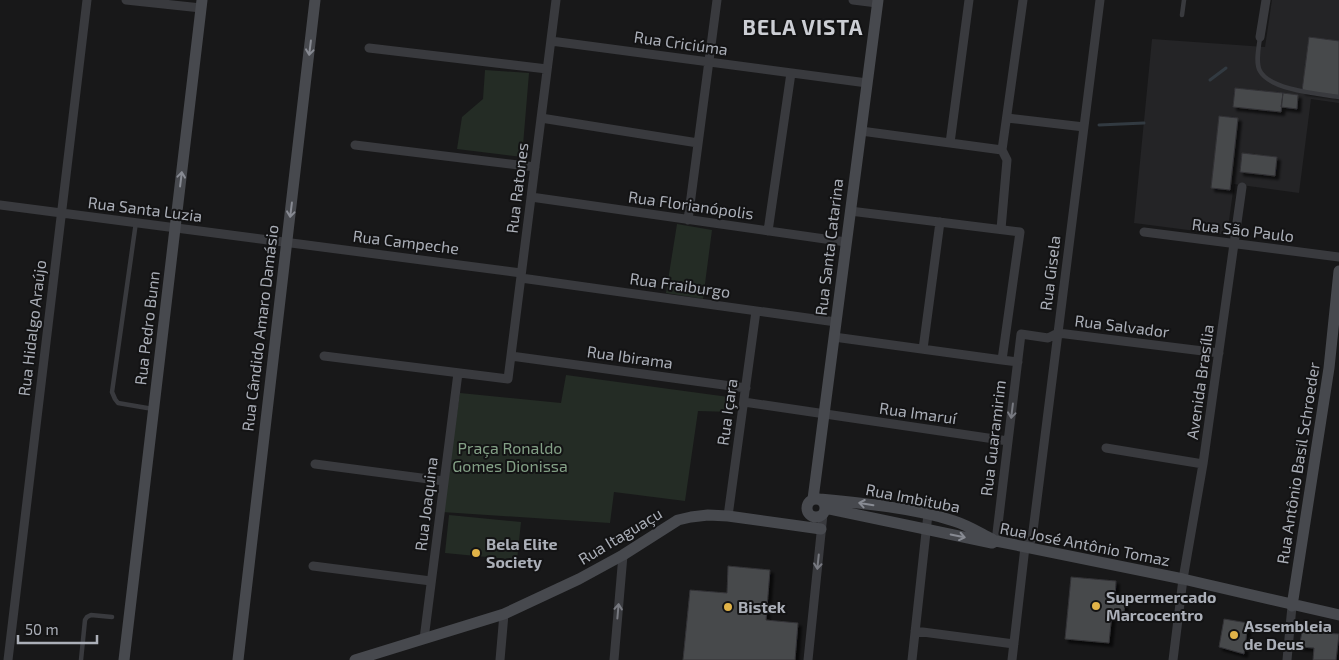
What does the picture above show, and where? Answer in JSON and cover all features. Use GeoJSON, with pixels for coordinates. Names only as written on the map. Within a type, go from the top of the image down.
{"type":"FeatureCollection","features":[{"type":"Feature","properties":{"kind":"street","name":"Rua Hidalgo Araújo"},"geometry":{"type":"LineString","coordinates":[[8,660],[87,0]]}},
{"type":"Feature","properties":{"kind":"street"},"geometry":{"type":"LineString","coordinates":[[126,0],[202,4]]}},
{"type":"Feature","properties":{"kind":"street","name":"Rua Cândido Amaro Damásio"},"geometry":{"type":"LineString","coordinates":[[238,660],[315,0]]}},
{"type":"Feature","properties":{"kind":"street","name":"Rua Ratones"},"geometry":{"type":"LineString","coordinates":[[458,373],[508,379],[556,0]]}},
{"type":"Feature","properties":{"kind":"street"},"geometry":{"type":"LineString","coordinates":[[688,220],[717,0]]}},
{"type":"Feature","properties":{"kind":"street"},"geometry":{"type":"LineString","coordinates":[[853,0],[877,1]]}},
{"type":"Feature","properties":{"kind":"street"},"geometry":{"type":"LineString","coordinates":[[950,143],[969,0]]}},
{"type":"Feature","properties":{"kind":"street"},"geometry":{"type":"LineString","coordinates":[[850,211],[1001,229],[1007,160],[1002,150],[1023,0]]}},
{"type":"Feature","properties":{"kind":"street","name":"Rua Gisela"},"geometry":{"type":"LineString","coordinates":[[1012,660],[1025,547],[1032,539],[1100,0]]}},
{"type":"Feature","properties":{"kind":"street"},"geometry":{"type":"LineString","coordinates":[[1260,37],[1266,0]]}},
{"type":"Feature","properties":{"kind":"street","name":"Rua Santa Catarina"},"geometry":{"type":"LineString","coordinates":[[808,660],[821,529],[820,505],[824,414],[877,1]]}},
{"type":"Feature","properties":{"kind":"street","name":"Rua Pedro Bunn"},"geometry":{"type":"LineString","coordinates":[[124,660],[202,4]]}},
{"type":"Feature","properties":{"kind":"street","name":"Rua Criciúma"},"geometry":{"type":"LineString","coordinates":[[551,41],[867,83]]}},
{"type":"Feature","properties":{"kind":"street"},"geometry":{"type":"LineString","coordinates":[[369,48],[547,69]]}},
{"type":"Feature","properties":{"kind":"street"},"geometry":{"type":"LineString","coordinates":[[768,231],[790,73]]}},
{"type":"Feature","properties":{"kind":"street"},"geometry":{"type":"LineString","coordinates":[[541,118],[698,143]]}},
{"type":"Feature","properties":{"kind":"street"},"geometry":{"type":"LineString","coordinates":[[1007,118],[1084,127]]}},
{"type":"Feature","properties":{"kind":"street"},"geometry":{"type":"LineString","coordinates":[[861,131],[1002,150]]}},
{"type":"Feature","properties":{"kind":"street"},"geometry":{"type":"LineString","coordinates":[[355,146],[535,167]]}},
{"type":"Feature","properties":{"kind":"street","name":"Avenida Brasília"},"geometry":{"type":"LineString","coordinates":[[1173,660],[1183,579],[1203,464],[1242,187]]}},
{"type":"Feature","properties":{"kind":"street","name":"Rua Florianópolis"},"geometry":{"type":"LineString","coordinates":[[531,197],[846,242]]}},
{"type":"Feature","properties":{"kind":"street","name":"Rua Santa Luzia"},"geometry":{"type":"LineString","coordinates":[[0,205],[287,242]]}},
{"type":"Feature","properties":{"kind":"street"},"geometry":{"type":"LineString","coordinates":[[923,349],[940,222]]}},
{"type":"Feature","properties":{"kind":"street","name":"Rua Guaramirim"},"geometry":{"type":"LineString","coordinates":[[996,541],[1018,362],[1002,360],[1020,232],[1001,229]]}},
{"type":"Feature","properties":{"kind":"street","name":"Rua São Paulo"},"geometry":{"type":"LineString","coordinates":[[1144,232],[1339,257]]}},
{"type":"Feature","properties":{"kind":"street","name":"Rua Campeche"},"geometry":{"type":"LineString","coordinates":[[287,242],[521,275]]}},
{"type":"Feature","properties":{"kind":"street","name":"Rua Antônio Basil Schroeder"},"geometry":{"type":"LineString","coordinates":[[1287,660],[1292,606],[1329,368],[1339,271]]}},
{"type":"Feature","properties":{"kind":"street","name":"Rua Fraiburgo"},"geometry":{"type":"LineString","coordinates":[[521,275],[836,322]]}},
{"type":"Feature","properties":{"kind":"street","name":"Rua Içara"},"geometry":{"type":"LineString","coordinates":[[728,516],[756,311]]}},
{"type":"Feature","properties":{"kind":"street","name":"Rua Salvador"},"geometry":{"type":"LineString","coordinates":[[1018,362],[1021,334],[1048,338],[1058,333],[1219,353]]}},
{"type":"Feature","properties":{"kind":"street"},"geometry":{"type":"LineString","coordinates":[[834,337],[1002,360]]}},
{"type":"Feature","properties":{"kind":"street"},"geometry":{"type":"LineString","coordinates":[[324,356],[458,373]]}},
{"type":"Feature","properties":{"kind":"street","name":"Rua Ibirama"},"geometry":{"type":"LineString","coordinates":[[511,356],[746,388]]}},
{"type":"Feature","properties":{"kind":"street","name":"Rua Joaquina"},"geometry":{"type":"LineString","coordinates":[[424,639],[458,373]]}},
{"type":"Feature","properties":{"kind":"street","name":"Rua Imaruí"},"geometry":{"type":"LineString","coordinates":[[744,402],[1008,441]]}},
{"type":"Feature","properties":{"kind":"street"},"geometry":{"type":"LineString","coordinates":[[1106,448],[1203,464]]}},
{"type":"Feature","properties":{"kind":"street"},"geometry":{"type":"LineString","coordinates":[[315,464],[444,481]]}},
{"type":"Feature","properties":{"kind":"street","name":"Rua Imbituba"},"geometry":{"type":"LineString","coordinates":[[820,505],[852,502],[928,514],[953,520],[996,541]]}},
{"type":"Feature","properties":{"kind":"street"},"geometry":{"type":"LineString","coordinates":[[795,525],[808,512],[807,504],[820,505]]}},
{"type":"Feature","properties":{"kind":"street","name":"Rua José Antônio Tomaz"},"geometry":{"type":"LineString","coordinates":[[820,505],[992,543],[996,541],[1183,579],[1292,606],[1339,615]]}},
{"type":"Feature","properties":{"kind":"street"},"geometry":{"type":"LineString","coordinates":[[912,660],[928,514]]}},
{"type":"Feature","properties":{"kind":"street","name":"Rua Itaguaçu"},"geometry":{"type":"LineString","coordinates":[[355,660],[504,614],[579,579],[623,555],[678,520],[700,516],[728,516],[821,529]]}},
{"type":"Feature","properties":{"kind":"street"},"geometry":{"type":"LineString","coordinates":[[614,660],[623,555]]}},
{"type":"Feature","properties":{"kind":"street"},"geometry":{"type":"LineString","coordinates":[[313,566],[431,582]]}},
{"type":"Feature","properties":{"kind":"street"},"geometry":{"type":"LineString","coordinates":[[500,660],[504,614]]}},
{"type":"Feature","properties":{"kind":"street"},"geometry":{"type":"LineString","coordinates":[[915,631],[1014,644]]}},
{"type":"Feature","properties":{"kind":"lane"},"geometry":{"type":"LineString","coordinates":[[1182,15],[1184,0]]}},
{"type":"Feature","properties":{"kind":"lane"},"geometry":{"type":"LineString","coordinates":[[1260,37],[1258,63],[1259,70],[1265,78],[1295,90],[1339,97]]}},
{"type":"Feature","properties":{"kind":"lane"},"geometry":{"type":"LineString","coordinates":[[136,222],[112,392],[118,403],[154,409]]}},
{"type":"Feature","properties":{"kind":"lane"},"geometry":{"type":"LineString","coordinates":[[81,660],[87,616],[112,617]]}},
{"type":"Feature","properties":{"kind":"shaded area"},"geometry":{"type":"Polygon","coordinates":[[[1272,0],[1339,0],[1339,103],[1311,99],[1299,193],[1234,184],[1227,235],[1134,223],[1152,39],[1265,47],[1272,0]]]}},
{"type":"Feature","properties":{"kind":"green space"},"geometry":{"type":"Polygon","coordinates":[[[485,70],[529,73],[522,157],[457,149],[462,117],[483,99],[485,70]]]}},
{"type":"Feature","properties":{"kind":"green space"},"geometry":{"type":"Polygon","coordinates":[[[677,224],[712,230],[703,299],[666,293],[677,224]]]}},
{"type":"Feature","properties":{"kind":"green space","name":"Praça Ronaldo Gomes Dionissa"},"geometry":{"type":"Polygon","coordinates":[[[566,375],[736,398],[733,412],[698,411],[685,501],[614,492],[610,523],[442,512],[460,393],[561,403],[566,375]]]}},
{"type":"Feature","properties":{"kind":"green space"},"geometry":{"type":"Polygon","coordinates":[[[449,515],[521,522],[517,560],[445,553],[449,515]]]}},
{"type":"Feature","properties":{"kind":"building"},"geometry":{"type":"Polygon","coordinates":[[[1309,37],[1339,41],[1339,96],[1302,91],[1309,37]]]}},
{"type":"Feature","properties":{"kind":"building"},"geometry":{"type":"Polygon","coordinates":[[[1235,88],[1283,93],[1281,112],[1233,107],[1235,88]]]}},
{"type":"Feature","properties":{"kind":"building"},"geometry":{"type":"Polygon","coordinates":[[[1283,93],[1298,95],[1297,109],[1281,107],[1283,93]]]}},
{"type":"Feature","properties":{"kind":"building"},"geometry":{"type":"Polygon","coordinates":[[[1219,116],[1238,118],[1230,190],[1211,188],[1219,116]]]}},
{"type":"Feature","properties":{"kind":"building"},"geometry":{"type":"Polygon","coordinates":[[[1242,153],[1277,157],[1275,176],[1240,172],[1242,153]]]}},
{"type":"Feature","properties":{"kind":"building","name":"Bistek"},"geometry":{"type":"Polygon","coordinates":[[[728,566],[770,570],[766,620],[798,623],[795,660],[683,660],[690,590],[727,593],[728,566]]]}},
{"type":"Feature","properties":{"kind":"building","name":"Supermercado Marcocentro"},"geometry":{"type":"Polygon","coordinates":[[[1071,577],[1116,581],[1115,598],[1125,599],[1124,614],[1112,613],[1109,643],[1065,639],[1071,577]]]}},
{"type":"Feature","properties":{"kind":"building","name":"Assembleia de Deus"},"geometry":{"type":"Polygon","coordinates":[[[1224,619],[1248,623],[1244,654],[1219,647],[1224,619]]]}},
{"type":"Feature","properties":{"kind":"building"},"geometry":{"type":"Polygon","coordinates":[[[1303,627],[1318,629],[1322,633],[1339,634],[1336,660],[1313,660],[1314,648],[1299,647],[1303,627]]]}},
{"type":"Feature","properties":{"kind":"waterway"},"geometry":{"type":"LineString","coordinates":[[1210,80],[1226,68]]}},
{"type":"Feature","properties":{"kind":"waterway"},"geometry":{"type":"LineString","coordinates":[[1099,125],[1144,123]]}},
{"type":"Feature","properties":{"kind":"place","name":"Bela Elite Society"},"geometry":{"type":"Point","coordinates":[476,553]}},
{"type":"Feature","properties":{"kind":"place","name":"Supermercado Marcocentro"},"geometry":{"type":"Point","coordinates":[1096,606]}},
{"type":"Feature","properties":{"kind":"place","name":"Bistek"},"geometry":{"type":"Point","coordinates":[728,607]}},
{"type":"Feature","properties":{"kind":"place","name":"Assembleia de Deus"},"geometry":{"type":"Point","coordinates":[1234,635]}},
{"type":"Feature","properties":{"kind":"district","name":"BELA VISTA"},"geometry":{"type":"Point","coordinates":[803,28]}}]}
